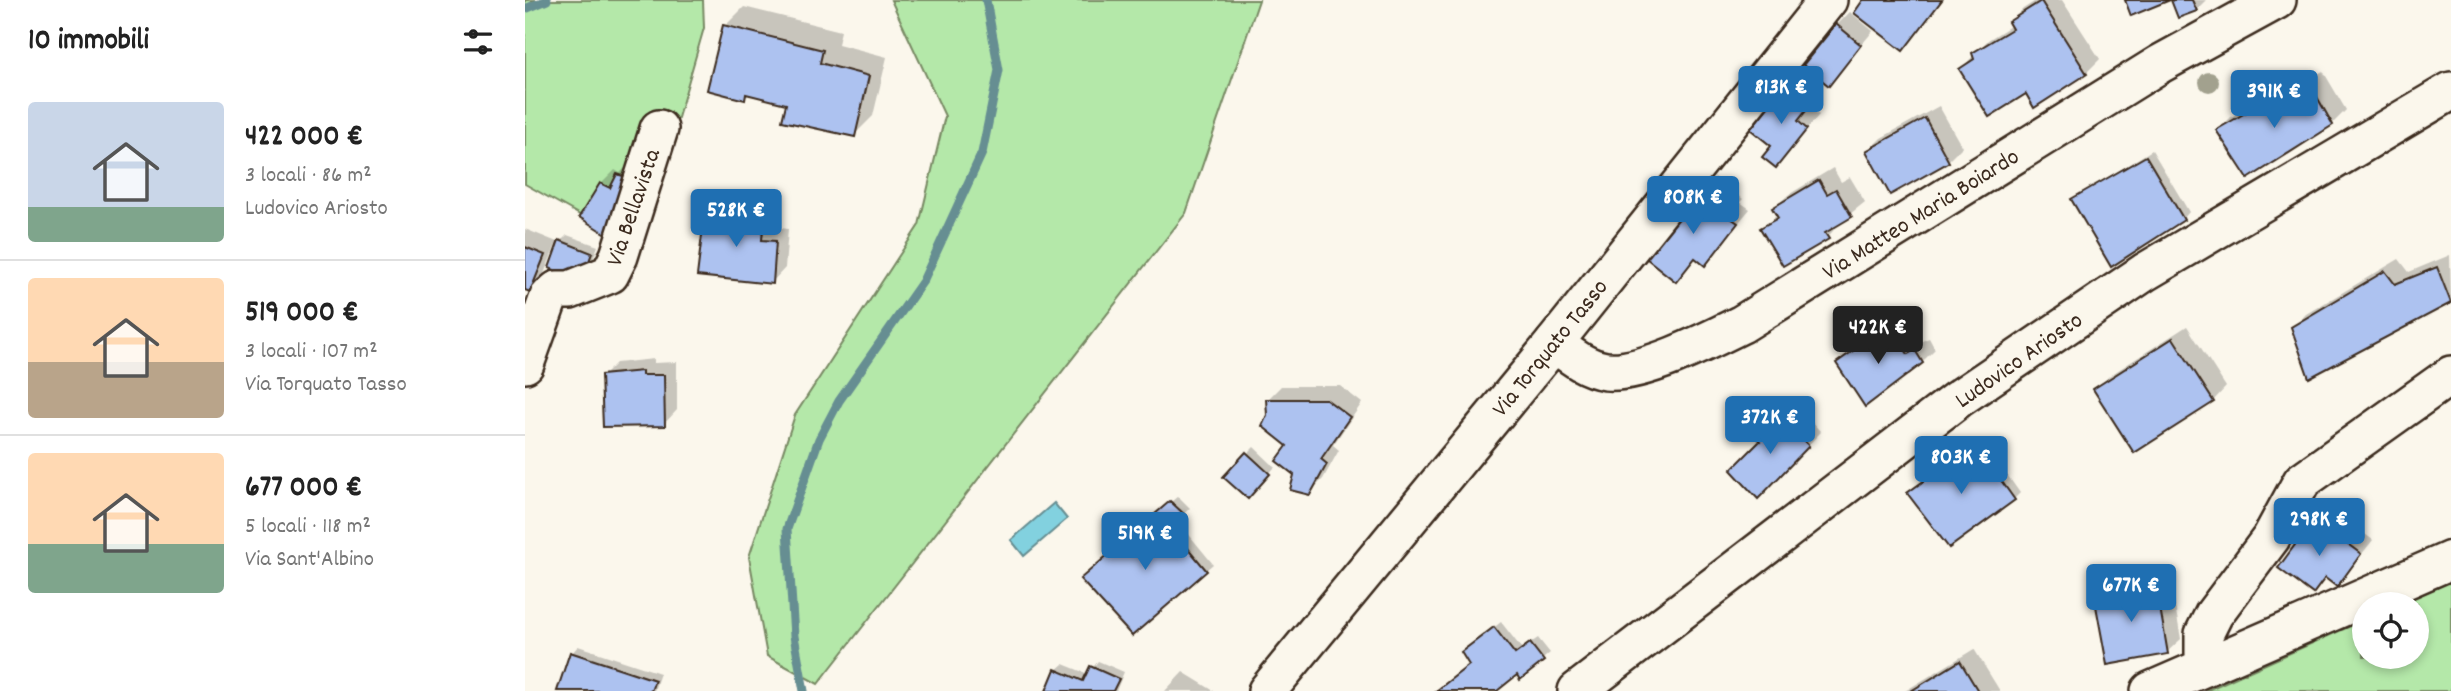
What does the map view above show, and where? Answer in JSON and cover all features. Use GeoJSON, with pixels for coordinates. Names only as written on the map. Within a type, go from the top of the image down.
{"type":"FeatureCollection","features":[{"type":"Feature","properties":{"kind":"street","name":"Via Torquato Tasso"},"geometry":{"type":"LineString","coordinates":[[1267,691],[1554,343],[1828,0]]}},
{"type":"Feature","properties":{"kind":"street","name":"Via Matteo Maria Boiardo"},"geometry":{"type":"LineString","coordinates":[[1554,343],[1586,365],[1608,371],[1646,364],[1697,347],[1742,324],[2160,64],[2277,0]]}},
{"type":"Feature","properties":{"kind":"street","name":"Ludovico Ariosto"},"geometry":{"type":"LineString","coordinates":[[1577,691],[1991,377],[2145,272],[2451,91]]}},
{"type":"Feature","properties":{"kind":"street","name":"Via Bellavista"},"geometry":{"type":"LineString","coordinates":[[525,364],[549,297],[557,290],[570,289],[610,274],[619,256],[659,129]]}},
{"type":"Feature","properties":{"kind":"street"},"geometry":{"type":"LineString","coordinates":[[2209,665],[2204,654],[2204,634],[2214,614],[2271,538],[2302,481],[2451,375]]}},
{"type":"Feature","properties":{"kind":"street"},"geometry":{"type":"LineString","coordinates":[[2150,691],[2451,559]]}},
{"type":"Feature","properties":{"kind":"green space"},"geometry":{"type":"Polygon","coordinates":[[[525,0],[703,0],[704,28],[640,249],[525,184],[525,0]]]}},
{"type":"Feature","properties":{"kind":"green space"},"geometry":{"type":"Polygon","coordinates":[[[891,0],[1259,0],[1186,213],[818,684],[767,656],[749,557],[795,415],[919,225],[945,116],[891,0]]]}},
{"type":"Feature","properties":{"kind":"green space"},"geometry":{"type":"Polygon","coordinates":[[[2451,580],[2451,691],[2205,691],[2352,625],[2352,669],[2429,669],[2429,592],[2425,592],[2451,580]]]}},
{"type":"Feature","properties":{"kind":"water"},"geometry":{"type":"Polygon","coordinates":[[[1054,503],[1067,519],[1024,556],[1011,540],[1054,503]]]}},
{"type":"Feature","properties":{"kind":"building"},"geometry":{"type":"Polygon","coordinates":[[[1863,0],[1942,0],[1903,51],[1854,13],[1863,0]]]}},
{"type":"Feature","properties":{"kind":"building"},"geometry":{"type":"Polygon","coordinates":[[[2125,0],[2170,0],[2131,16],[2125,0]]]}},
{"type":"Feature","properties":{"kind":"building"},"geometry":{"type":"Polygon","coordinates":[[[2171,0],[2192,0],[2197,11],[2178,18],[2171,0]]]}},
{"type":"Feature","properties":{"kind":"building"},"geometry":{"type":"Polygon","coordinates":[[[2041,1],[2087,74],[2034,108],[2026,94],[1989,117],[1959,69],[1974,59],[1972,53],[2012,29],[2008,22],[2041,1]]]}},
{"type":"Feature","properties":{"kind":"building"},"geometry":{"type":"Polygon","coordinates":[[[1836,24],[1861,45],[1829,86],[1803,65],[1836,24]]]}},
{"type":"Feature","properties":{"kind":"building"},"geometry":{"type":"Polygon","coordinates":[[[723,25],[823,50],[820,63],[869,76],[855,137],[782,121],[786,104],[746,94],[745,100],[707,90],[723,25]]]}},
{"type":"Feature","properties":{"kind":"building"},"geometry":{"type":"Polygon","coordinates":[[[2309,83],[2333,125],[2248,179],[2216,130],[2276,95],[2279,100],[2309,83]]]}},
{"type":"Feature","properties":{"kind":"building"},"geometry":{"type":"Polygon","coordinates":[[[1784,87],[1809,107],[1798,121],[1807,129],[1776,168],[1762,157],[1771,146],[1750,129],[1784,87]]]}},
{"type":"Feature","properties":{"kind":"building"},"geometry":{"type":"Polygon","coordinates":[[[1925,118],[1949,162],[1890,195],[1866,151],[1925,118]]]}},
{"type":"Feature","properties":{"kind":"building"},"geometry":{"type":"Polygon","coordinates":[[[2146,156],[2184,220],[2111,267],[2071,199],[2146,156]]]}},
{"type":"Feature","properties":{"kind":"building"},"geometry":{"type":"Polygon","coordinates":[[[617,174],[632,179],[612,238],[579,217],[600,183],[610,188],[617,174]]]}},
{"type":"Feature","properties":{"kind":"building"},"geometry":{"type":"Polygon","coordinates":[[[1819,180],[1827,194],[1836,189],[1852,217],[1825,233],[1829,239],[1783,266],[1760,228],[1778,218],[1772,208],[1819,180]]]}},
{"type":"Feature","properties":{"kind":"building"},"geometry":{"type":"Polygon","coordinates":[[[1700,189],[1730,213],[1728,216],[1738,223],[1705,266],[1695,258],[1676,282],[1646,258],[1700,189]]]}},
{"type":"Feature","properties":{"kind":"building"},"geometry":{"type":"Polygon","coordinates":[[[705,211],[764,219],[762,240],[776,241],[773,284],[697,276],[705,211]]]}},
{"type":"Feature","properties":{"kind":"building"},"geometry":{"type":"Polygon","coordinates":[[[559,240],[592,253],[582,280],[549,268],[559,240]]]}},
{"type":"Feature","properties":{"kind":"building"},"geometry":{"type":"Polygon","coordinates":[[[525,247],[545,255],[530,292],[525,290],[525,247]]]}},
{"type":"Feature","properties":{"kind":"building"},"geometry":{"type":"Polygon","coordinates":[[[2437,267],[2451,303],[2309,378],[2291,327],[2385,271],[2395,284],[2437,267]]]}},
{"type":"Feature","properties":{"kind":"building"},"geometry":{"type":"Polygon","coordinates":[[[1888,326],[1908,354],[1915,350],[1923,363],[1865,407],[1836,363],[1888,326]]]}},
{"type":"Feature","properties":{"kind":"building"},"geometry":{"type":"Polygon","coordinates":[[[2173,338],[2214,402],[2134,453],[2093,389],[2173,338]]]}},
{"type":"Feature","properties":{"kind":"building"},"geometry":{"type":"Polygon","coordinates":[[[642,371],[642,375],[664,375],[665,426],[603,427],[601,375],[642,371]]]}},
{"type":"Feature","properties":{"kind":"building"},"geometry":{"type":"Polygon","coordinates":[[[1266,399],[1326,399],[1350,417],[1321,459],[1327,464],[1310,495],[1290,490],[1294,475],[1276,461],[1287,446],[1262,426],[1267,415],[1266,399]]]}},
{"type":"Feature","properties":{"kind":"building"},"geometry":{"type":"Polygon","coordinates":[[[1779,414],[1809,446],[1758,499],[1731,470],[1760,441],[1755,437],[1779,414]]]}},
{"type":"Feature","properties":{"kind":"building"},"geometry":{"type":"Polygon","coordinates":[[[1975,444],[2015,500],[1949,548],[1907,493],[1975,444]]]}},
{"type":"Feature","properties":{"kind":"building"},"geometry":{"type":"Polygon","coordinates":[[[1246,452],[1270,474],[1248,499],[1223,477],[1246,452]]]}},
{"type":"Feature","properties":{"kind":"building"},"geometry":{"type":"Polygon","coordinates":[[[1170,501],[1185,515],[1171,528],[1207,571],[1132,636],[1080,579],[1170,501]]]}},
{"type":"Feature","properties":{"kind":"building"},"geometry":{"type":"Polygon","coordinates":[[[2314,519],[2361,554],[2337,587],[2325,578],[2313,594],[2278,568],[2314,519]]]}},
{"type":"Feature","properties":{"kind":"building"},"geometry":{"type":"Polygon","coordinates":[[[2156,584],[2168,654],[2107,665],[2094,595],[2156,584]]]}},
{"type":"Feature","properties":{"kind":"building"},"geometry":{"type":"Polygon","coordinates":[[[1494,627],[1515,654],[1530,643],[1544,661],[1520,680],[1517,675],[1497,691],[1436,691],[1469,665],[1461,652],[1494,627]]]}},
{"type":"Feature","properties":{"kind":"building"},"geometry":{"type":"Polygon","coordinates":[[[570,652],[655,680],[651,691],[557,691],[570,652]]]}},
{"type":"Feature","properties":{"kind":"building"},"geometry":{"type":"Polygon","coordinates":[[[1960,661],[1978,691],[1911,691],[1960,661]]]}},
{"type":"Feature","properties":{"kind":"building"},"geometry":{"type":"Polygon","coordinates":[[[1090,666],[1119,679],[1113,691],[1046,691],[1055,669],[1083,681],[1090,666]]]}},
{"type":"Feature","properties":{"kind":"waterway"},"geometry":{"type":"LineString","coordinates":[[525,9],[547,0]]}},
{"type":"Feature","properties":{"kind":"waterway"},"geometry":{"type":"LineString","coordinates":[[804,691],[794,636],[787,529],[819,439],[839,401],[923,281],[982,153],[999,70],[986,0]]}}]}
